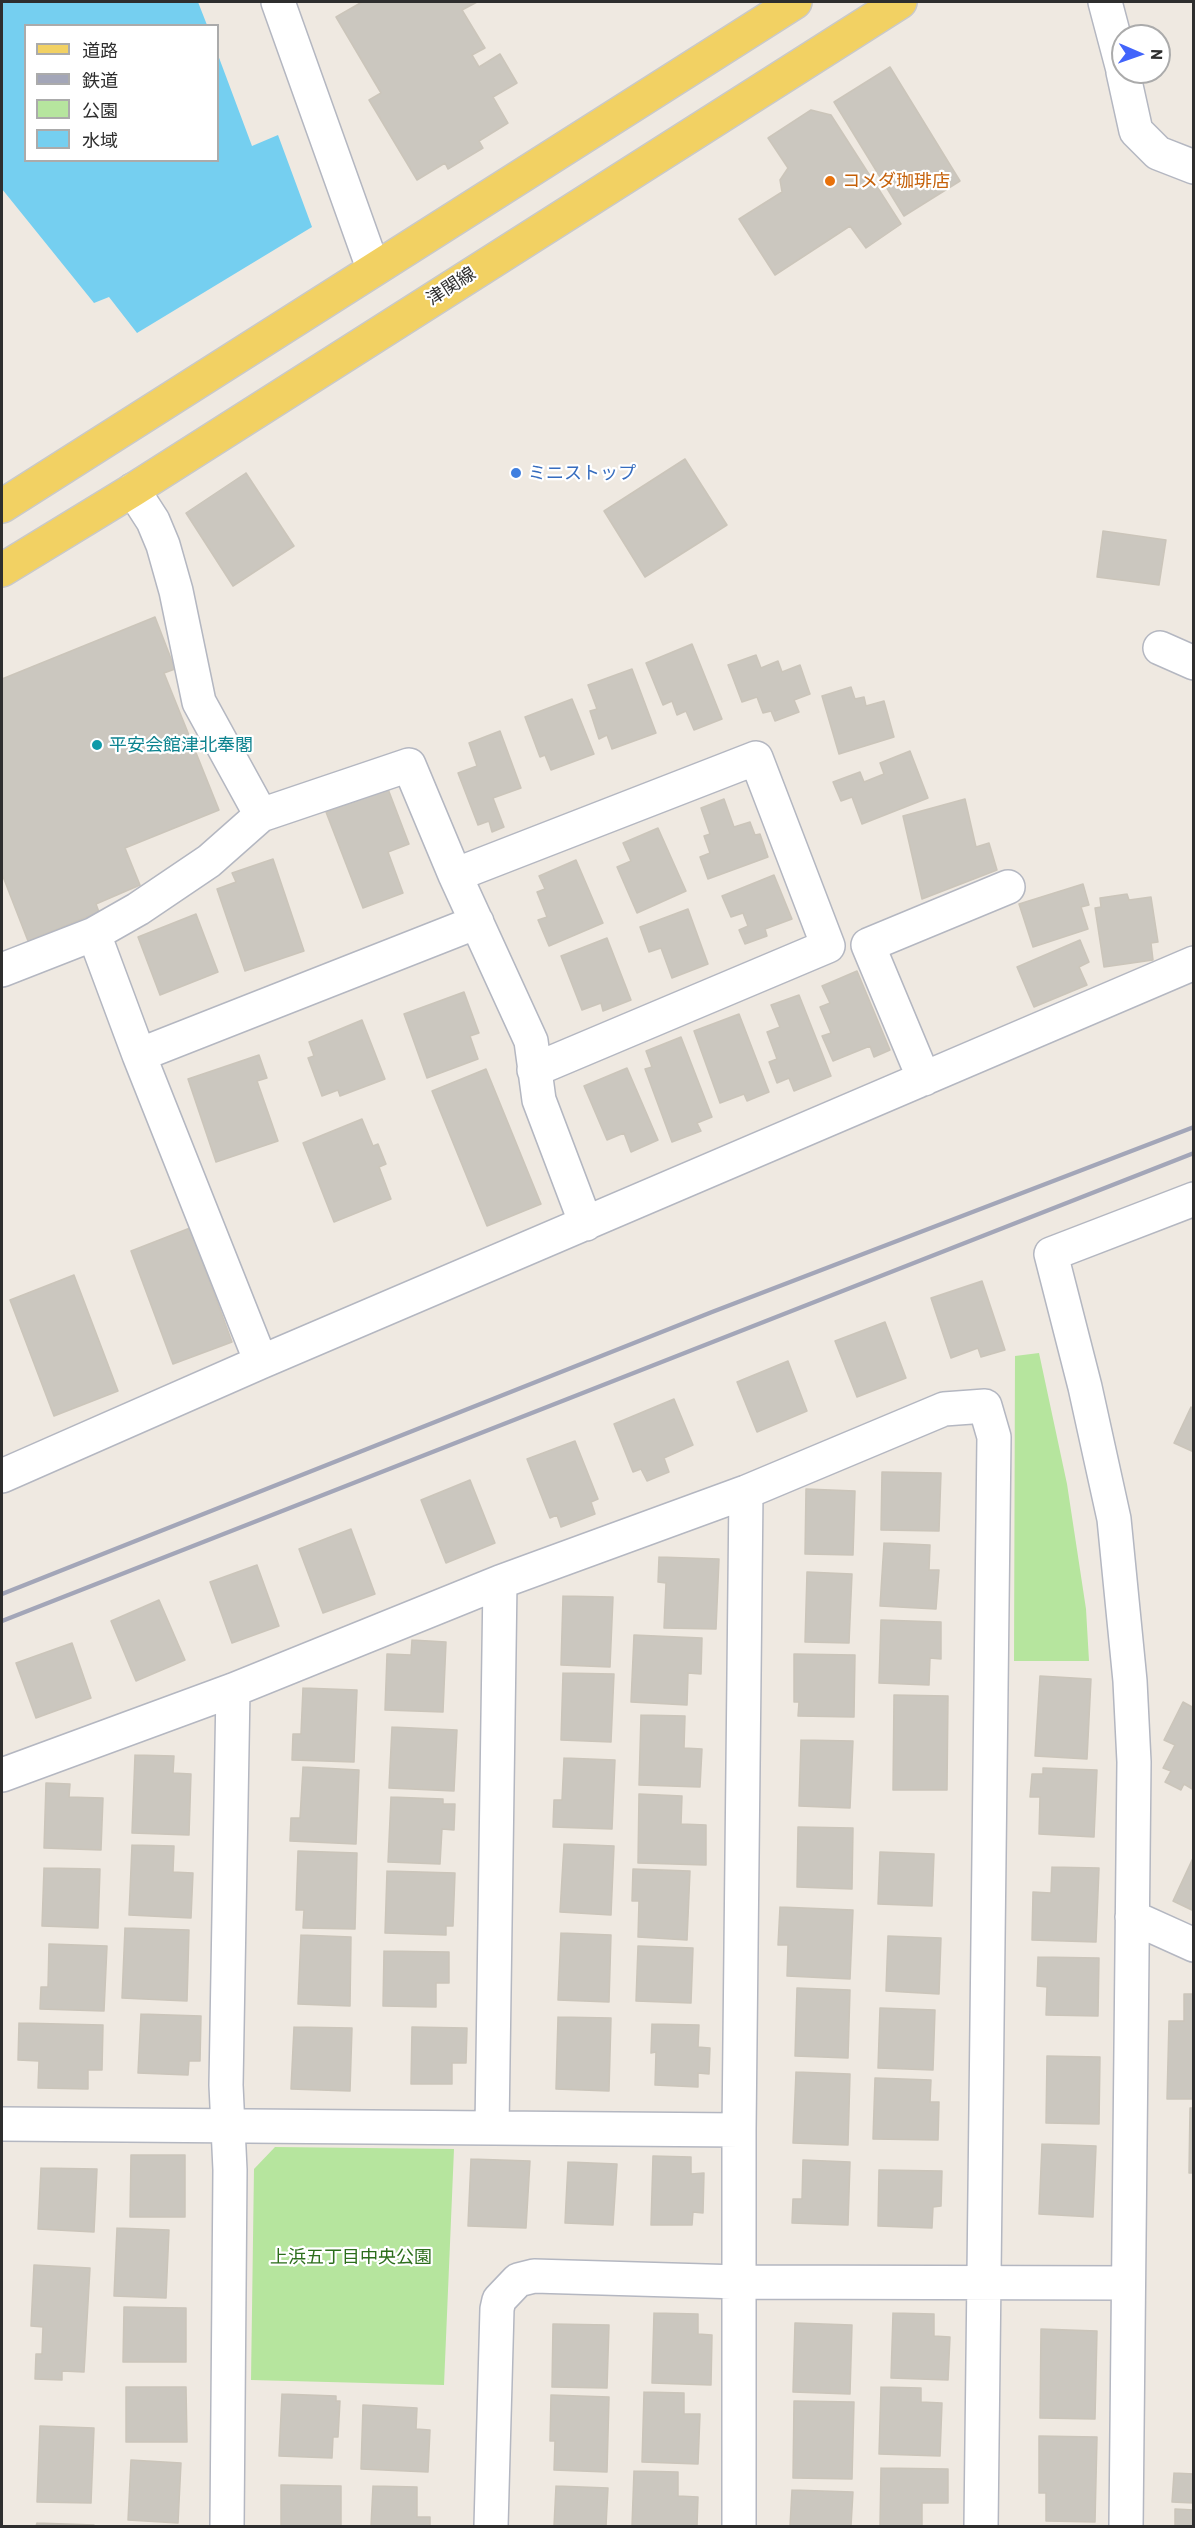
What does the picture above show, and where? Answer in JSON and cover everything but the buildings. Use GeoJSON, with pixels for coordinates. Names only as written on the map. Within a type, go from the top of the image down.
{"type":"FeatureCollection","features":[{"type":"Feature","properties":{"kind":"main road"},"geometry":{"type":"LineString","coordinates":[[2,506],[373,268],[795,2]]}},
{"type":"Feature","properties":{"kind":"main road","name":"津関線"},"geometry":{"type":"LineString","coordinates":[[2,570],[133,490],[900,2]]}},
{"type":"Feature","properties":{"kind":"street"},"geometry":{"type":"LineString","coordinates":[[278,2],[373,268]]}},
{"type":"Feature","properties":{"kind":"street"},"geometry":{"type":"LineString","coordinates":[[1105,2],[1111,25]]}},
{"type":"Feature","properties":{"kind":"street"},"geometry":{"type":"LineString","coordinates":[[1126,84],[1136,131],[1158,153],[1194,167]]}},
{"type":"Feature","properties":{"kind":"street"},"geometry":{"type":"LineString","coordinates":[[133,490],[153,521],[163,544],[177,591],[200,702],[261,815]]}},
{"type":"Feature","properties":{"kind":"street"},"geometry":{"type":"LineString","coordinates":[[1160,648],[1194,663]]}},
{"type":"Feature","properties":{"kind":"street"},"geometry":{"type":"LineString","coordinates":[[455,875],[756,758],[828,946],[534,1070]]}},
{"type":"Feature","properties":{"kind":"street"},"geometry":{"type":"LineString","coordinates":[[2,970],[94,934],[138,909],[209,861],[261,815],[410,765],[455,875],[531,1041],[539,1100],[586,1224]]}},
{"type":"Feature","properties":{"kind":"street"},"geometry":{"type":"LineString","coordinates":[[924,1079],[868,945],[1008,887]]}},
{"type":"Feature","properties":{"kind":"street"},"geometry":{"type":"LineString","coordinates":[[139,1055],[477,922]]}},
{"type":"Feature","properties":{"kind":"street"},"geometry":{"type":"LineString","coordinates":[[94,934],[139,1055],[261,1362]]}},
{"type":"Feature","properties":{"kind":"street"},"geometry":{"type":"LineString","coordinates":[[2,1476],[261,1362],[1194,963]]}},
{"type":"Feature","properties":{"kind":"street"},"geometry":{"type":"LineString","coordinates":[[1126,2526],[1133,1751],[1126,1638],[1114,1519],[1085,1387],[1051,1254],[1194,1199]]}},
{"type":"Feature","properties":{"kind":"street"},"geometry":{"type":"LineString","coordinates":[[2,1775],[233,1690],[500,1582],[746,1492],[944,1408],[985,1406],[994,1437],[982,2281],[981,2526]]}},
{"type":"Feature","properties":{"kind":"street"},"geometry":{"type":"LineString","coordinates":[[738,2526],[739,2130],[746,1492]]}},
{"type":"Feature","properties":{"kind":"street"},"geometry":{"type":"LineString","coordinates":[[492,2128],[500,1582]]}},
{"type":"Feature","properties":{"kind":"street"},"geometry":{"type":"LineString","coordinates":[[227,2526],[230,2170],[226,2085],[233,1690]]}},
{"type":"Feature","properties":{"kind":"street"},"geometry":{"type":"LineString","coordinates":[[1132,1917],[1194,1945]]}},
{"type":"Feature","properties":{"kind":"street"},"geometry":{"type":"LineString","coordinates":[[2,2124],[739,2130]]}},
{"type":"Feature","properties":{"kind":"street"},"geometry":{"type":"LineString","coordinates":[[491,2526],[496,2322],[499,2300],[518,2280],[534,2276],[740,2282],[1128,2283]]}},
{"type":"Feature","properties":{"kind":"green space"},"geometry":{"type":"Polygon","coordinates":[[[1039,1353],[1067,1484],[1086,1609],[1089,1661],[1014,1661],[1015,1356],[1039,1353]]]}},
{"type":"Feature","properties":{"kind":"green space","name":"上浜五丁目中央公園"},"geometry":{"type":"Polygon","coordinates":[[[275,2147],[454,2149],[444,2385],[251,2380],[254,2169],[275,2147]]]}},
{"type":"Feature","properties":{"kind":"water"},"geometry":{"type":"Polygon","coordinates":[[[2,2],[198,2],[207,24],[24,24],[24,162],[219,162],[219,58],[252,146],[278,135],[312,227],[137,333],[109,297],[94,303],[2,189],[2,2]]]}},
{"type":"Feature","properties":{"kind":"railway"},"geometry":{"type":"LineString","coordinates":[[2,1594],[712,1312],[1194,1127]]}},
{"type":"Feature","properties":{"kind":"railway"},"geometry":{"type":"LineString","coordinates":[[2,1621],[1194,1153]]}},
{"type":"Feature","properties":{"kind":"place","name":"コメダ珈琲店"},"geometry":{"type":"Point","coordinates":[830,181]}},
{"type":"Feature","properties":{"kind":"place","name":"ミニストップ"},"geometry":{"type":"Point","coordinates":[516,473]}},
{"type":"Feature","properties":{"kind":"place","name":"平安会館津北奉閣"},"geometry":{"type":"Point","coordinates":[97,745]}}]}
